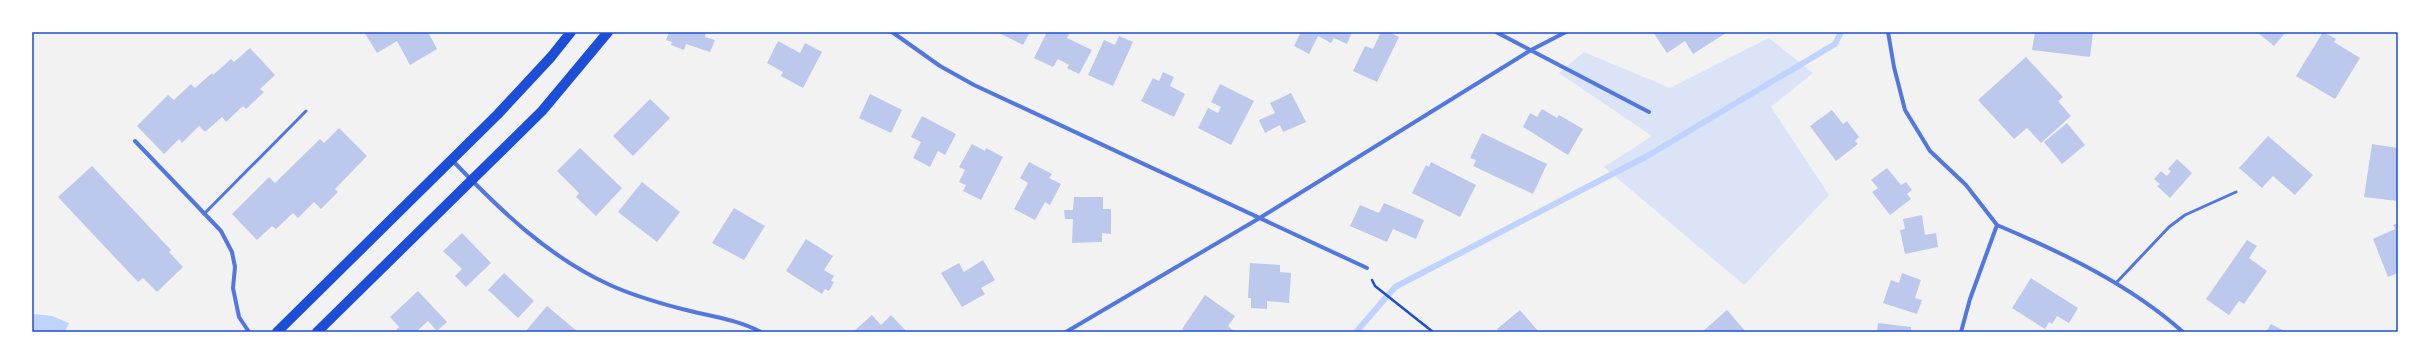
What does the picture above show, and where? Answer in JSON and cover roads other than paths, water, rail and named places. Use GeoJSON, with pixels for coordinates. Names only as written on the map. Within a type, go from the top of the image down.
{"type":"FeatureCollection","features":[{"type":"Feature","properties":{"kind":"main road"},"geometry":{"type":"LineString","coordinates":[[277,332],[452,160],[524,86],[571,32]]}},
{"type":"Feature","properties":{"kind":"main road"},"geometry":{"type":"LineString","coordinates":[[317,332],[542,111],[608,32]]}},
{"type":"Feature","properties":{"kind":"street"},"geometry":{"type":"LineString","coordinates":[[892,32],[940,66],[974,85],[1258,219],[1367,268]]}},
{"type":"Feature","properties":{"kind":"street"},"geometry":{"type":"LineString","coordinates":[[1496,32],[1649,112]]}},
{"type":"Feature","properties":{"kind":"street"},"geometry":{"type":"LineString","coordinates":[[1066,332],[1258,219],[1531,50],[1566,32]]}},
{"type":"Feature","properties":{"kind":"street"},"geometry":{"type":"LineString","coordinates":[[1888,32],[1894,67],[1905,110],[1930,150],[1966,185],[1997,225],[2046,246],[2116,283],[2161,312],[2183,332]]}},
{"type":"Feature","properties":{"kind":"street"},"geometry":{"type":"LineString","coordinates":[[135,141],[221,231],[232,252],[234,267],[233,288],[239,317],[249,332]]}},
{"type":"Feature","properties":{"kind":"street"},"geometry":{"type":"LineString","coordinates":[[452,160],[471,180],[545,248],[610,285],[681,309],[743,323],[761,332]]}},
{"type":"Feature","properties":{"kind":"street"},"geometry":{"type":"LineString","coordinates":[[1961,332],[1970,299],[1997,225]]}},
{"type":"Feature","properties":{"kind":"lane"},"geometry":{"type":"LineString","coordinates":[[204,214],[306,111]]}},
{"type":"Feature","properties":{"kind":"lane"},"geometry":{"type":"LineString","coordinates":[[2116,283],[2169,227],[2180,219],[2236,192]]}},
{"type":"Feature","properties":{"kind":"water"},"geometry":{"type":"Polygon","coordinates":[[[34,314],[52,316],[69,323],[65,332],[32,332],[34,314]]]}},
{"type":"Feature","properties":{"kind":"waterway"},"geometry":{"type":"LineString","coordinates":[[1356,332],[1395,287],[1649,155],[1835,44],[1841,32]]}}]}
